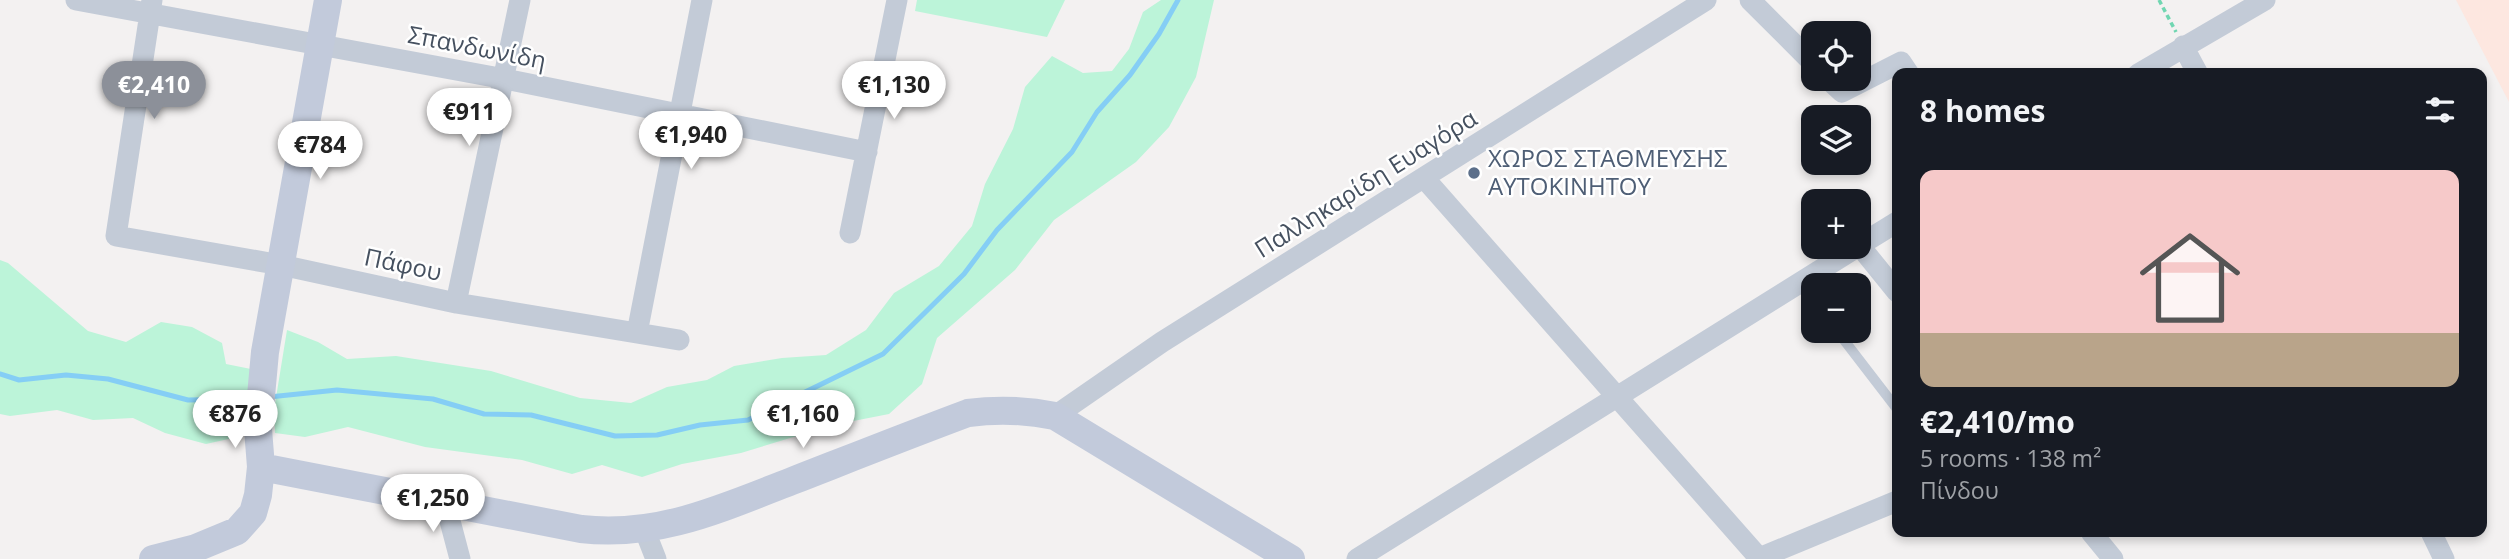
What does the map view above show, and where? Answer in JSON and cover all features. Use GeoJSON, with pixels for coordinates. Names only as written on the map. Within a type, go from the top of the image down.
{"type":"FeatureCollection","features":[{"type":"Feature","properties":{"kind":"street","name":"Σπανδωνίδη"},"geometry":{"type":"LineString","coordinates":[[76,0],[151,6],[319,45],[505,79],[867,152]]}},
{"type":"Feature","properties":{"kind":"street"},"geometry":{"type":"LineString","coordinates":[[153,559],[217,541],[246,524],[258,495],[261,467],[258,429],[265,352],[328,0]]}},
{"type":"Feature","properties":{"kind":"street"},"geometry":{"type":"LineString","coordinates":[[456,303],[520,0]]}},
{"type":"Feature","properties":{"kind":"street"},"geometry":{"type":"LineString","coordinates":[[637,333],[702,0]]}},
{"type":"Feature","properties":{"kind":"street"},"geometry":{"type":"LineString","coordinates":[[850,233],[897,0]]}},
{"type":"Feature","properties":{"kind":"street","name":"Παλληκαρίδη Ευαγόρα"},"geometry":{"type":"LineString","coordinates":[[1055,416],[1162,342],[1706,0]]}},
{"type":"Feature","properties":{"kind":"street"},"geometry":{"type":"LineString","coordinates":[[1750,0],[1801,51]]}},
{"type":"Feature","properties":{"kind":"street"},"geometry":{"type":"LineString","coordinates":[[2148,68],[2263,1]]}},
{"type":"Feature","properties":{"kind":"street","name":"Πάφου"},"geometry":{"type":"LineString","coordinates":[[151,6],[116,236],[281,265],[456,303],[680,340]]}},
{"type":"Feature","properties":{"kind":"street"},"geometry":{"type":"LineString","coordinates":[[2183,46],[2195,68]]}},
{"type":"Feature","properties":{"kind":"street"},"geometry":{"type":"LineString","coordinates":[[1871,77],[1901,62],[1905,68]]}},
{"type":"Feature","properties":{"kind":"street"},"geometry":{"type":"LineString","coordinates":[[1425,179],[1759,559],[1892,503]]}},
{"type":"Feature","properties":{"kind":"street"},"geometry":{"type":"LineString","coordinates":[[1871,238],[1892,225]]}},
{"type":"Feature","properties":{"kind":"street"},"geometry":{"type":"LineString","coordinates":[[1827,273],[1843,259]]}},
{"type":"Feature","properties":{"kind":"street"},"geometry":{"type":"LineString","coordinates":[[1869,259],[1892,286]]}},
{"type":"Feature","properties":{"kind":"street"},"geometry":{"type":"LineString","coordinates":[[1357,559],[1616,397],[1801,294]]}},
{"type":"Feature","properties":{"kind":"street"},"geometry":{"type":"LineString","coordinates":[[261,467],[581,529],[610,533],[645,531],[716,510],[968,413],[994,409],[1031,411],[1055,416],[1291,559]]}},
{"type":"Feature","properties":{"kind":"street"},"geometry":{"type":"LineString","coordinates":[[445,502],[460,559]]}},
{"type":"Feature","properties":{"kind":"street"},"geometry":{"type":"LineString","coordinates":[[645,531],[656,559]]}},
{"type":"Feature","properties":{"kind":"street"},"geometry":{"type":"LineString","coordinates":[[2095,537],[2113,559]]}},
{"type":"Feature","properties":{"kind":"street"},"geometry":{"type":"LineString","coordinates":[[2433,537],[2444,559]]}},
{"type":"Feature","properties":{"kind":"lane"},"geometry":{"type":"LineString","coordinates":[[1846,343],[1892,403]]}},
{"type":"Feature","properties":{"kind":"path"},"geometry":{"type":"LineString","coordinates":[[2159,0],[2183,46]]}},
{"type":"Feature","properties":{"kind":"shaded area"},"geometry":{"type":"Polygon","coordinates":[[[2456,0],[2509,0],[2509,102],[2456,0]]]}},
{"type":"Feature","properties":{"kind":"green space"},"geometry":{"type":"Polygon","coordinates":[[[917,0],[1065,0],[1047,37],[915,11],[917,0]]]}},
{"type":"Feature","properties":{"kind":"green space"},"geometry":{"type":"Polygon","coordinates":[[[1161,0],[1214,0],[1196,77],[1169,127],[1136,162],[1054,220],[1015,270],[937,338],[922,384],[889,414],[833,425],[741,453],[682,464],[642,477],[602,465],[572,474],[522,460],[425,447],[348,427],[305,437],[275,433],[274,410],[287,330],[318,342],[347,359],[396,356],[491,371],[580,398],[631,403],[667,387],[707,380],[734,366],[782,358],[826,355],[866,330],[894,293],[939,266],[972,226],[985,184],[1013,129],[1025,87],[1052,56],[1083,73],[1112,71],[1129,49],[1143,12],[1161,0]]]}},
{"type":"Feature","properties":{"kind":"green space"},"geometry":{"type":"Polygon","coordinates":[[[0,260],[8,263],[88,331],[126,342],[161,322],[192,327],[222,343],[226,364],[251,369],[242,436],[206,444],[165,433],[133,418],[93,420],[57,410],[10,416],[0,414],[0,260]]]}},
{"type":"Feature","properties":{"kind":"waterway"},"geometry":{"type":"LineString","coordinates":[[269,397],[337,390],[433,399],[484,414],[531,415],[615,436],[657,435],[700,425],[748,420],[883,354],[964,274],[997,230],[1072,152],[1097,112],[1130,75],[1159,34],[1178,0]]}},
{"type":"Feature","properties":{"kind":"waterway"},"geometry":{"type":"LineString","coordinates":[[0,374],[19,380],[66,375],[108,379],[188,400],[252,399]]}},
{"type":"Feature","properties":{"kind":"place","name":"ΧΩΡΟΣ ΣΤΑΘΜΕΥΣΗΣ ΑΥΤΟΚΙΝΗΤΟΥ"},"geometry":{"type":"Point","coordinates":[1474,173]}}]}
